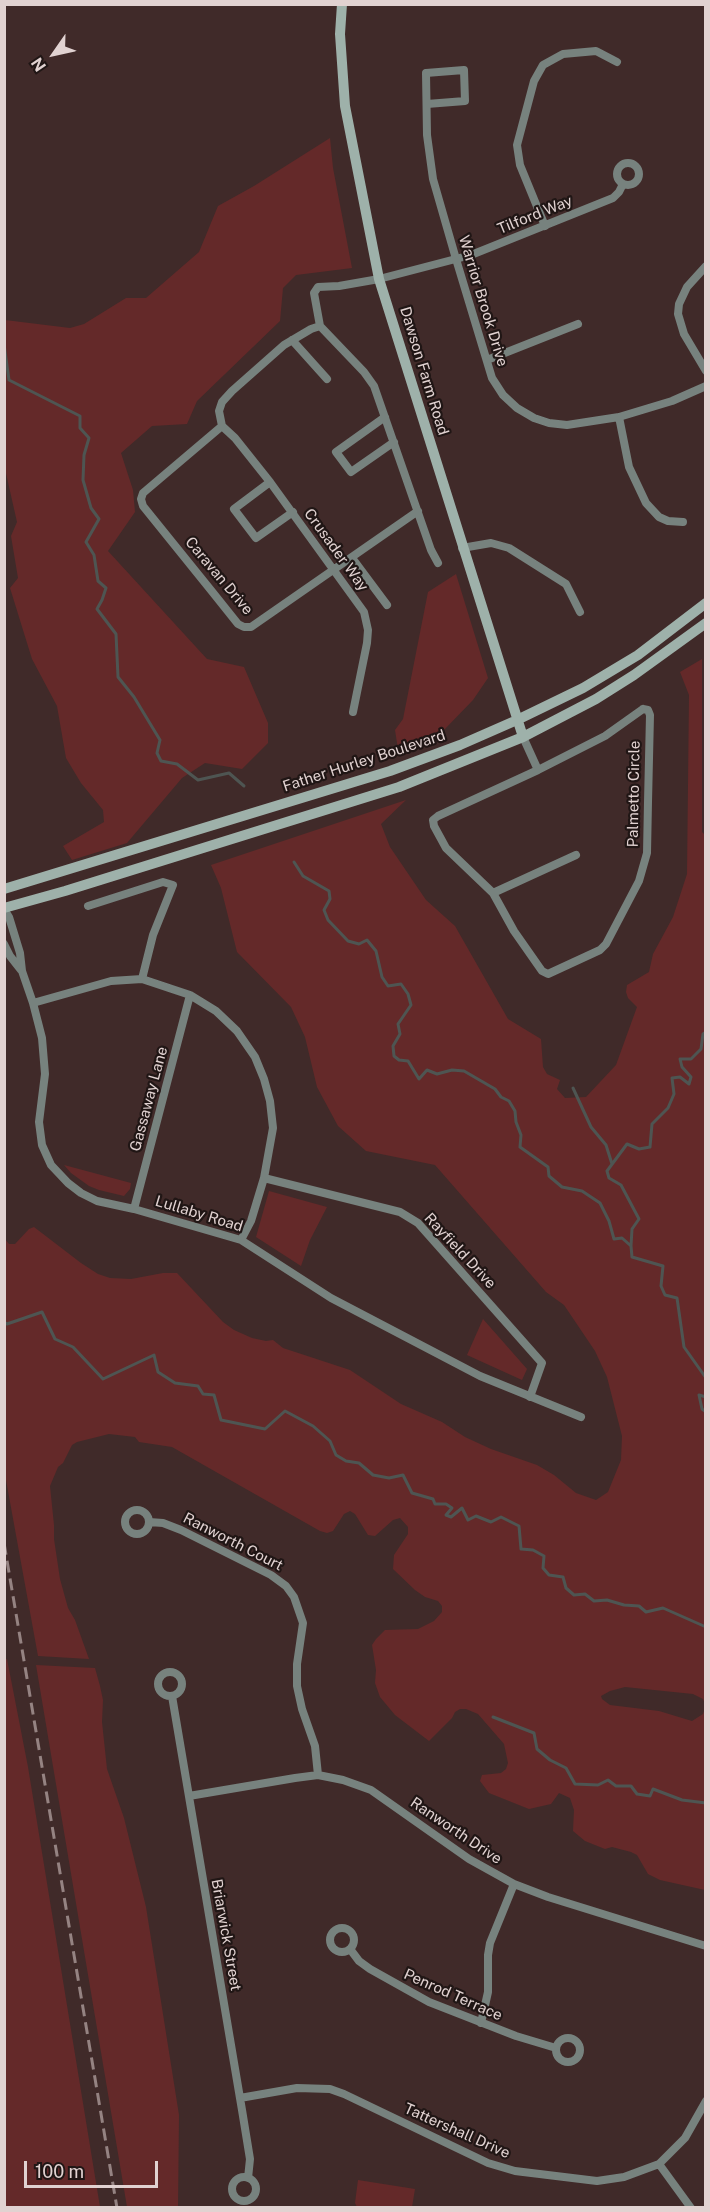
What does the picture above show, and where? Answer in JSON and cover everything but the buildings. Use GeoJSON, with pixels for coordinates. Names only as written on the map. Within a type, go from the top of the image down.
{"type":"FeatureCollection","features":[{"type":"Feature","properties":{"kind":"main road","name":"Dawson Farm Road"},"geometry":{"type":"LineString","coordinates":[[342,4],[340,34],[345,106],[379,279],[523,737]]}},
{"type":"Feature","properties":{"kind":"main road","name":"Father Hurley Boulevard"},"geometry":{"type":"LineString","coordinates":[[4,889],[390,771],[517,720],[583,688],[638,655],[705,603]]}},
{"type":"Feature","properties":{"kind":"main road","name":"Father Hurley Boulevard"},"geometry":{"type":"LineString","coordinates":[[4,908],[399,787],[523,737],[596,699],[634,675],[705,623]]}},
{"type":"Feature","properties":{"kind":"street"},"geometry":{"type":"LineString","coordinates":[[545,226],[520,165],[517,145],[534,81],[543,65],[563,54],[596,51],[617,62]]}},
{"type":"Feature","properties":{"kind":"street","name":"Warrior Brook Drive"},"geometry":{"type":"LineString","coordinates":[[427,104],[465,100],[464,70],[426,73],[427,135],[433,179],[456,259],[492,378],[503,395],[517,408],[534,418],[567,425],[619,417],[672,400],[705,386]]}},
{"type":"Feature","properties":{"kind":"street","name":"Tilford Way"},"geometry":{"type":"LineString","coordinates":[[379,279],[471,255],[613,198],[623,184]]}},
{"type":"Feature","properties":{"kind":"street"},"geometry":{"type":"LineString","coordinates":[[705,266],[687,287],[679,304],[678,314],[684,334],[705,371]]}},
{"type":"Feature","properties":{"kind":"street"},"geometry":{"type":"LineString","coordinates":[[379,279],[318,287],[314,292],[320,326],[374,386],[431,550],[438,563]]}},
{"type":"Feature","properties":{"kind":"street"},"geometry":{"type":"LineString","coordinates":[[486,360],[578,324]]}},
{"type":"Feature","properties":{"kind":"street"},"geometry":{"type":"LineString","coordinates":[[222,426],[218,416],[222,402],[273,353],[311,328],[320,326]]}},
{"type":"Feature","properties":{"kind":"street"},"geometry":{"type":"LineString","coordinates":[[292,340],[327,379]]}},
{"type":"Feature","properties":{"kind":"street"},"geometry":{"type":"LineString","coordinates":[[385,417],[336,452],[351,472],[394,442]]}},
{"type":"Feature","properties":{"kind":"street"},"geometry":{"type":"LineString","coordinates":[[619,417],[629,467],[646,503],[659,517],[668,521],[682,522]]}},
{"type":"Feature","properties":{"kind":"street","name":"Crusader Way"},"geometry":{"type":"LineString","coordinates":[[222,426],[235,438],[293,512],[364,612],[368,630],[353,711]]}},
{"type":"Feature","properties":{"kind":"street","name":"Caravan Drive"},"geometry":{"type":"LineString","coordinates":[[222,426],[143,493],[141,499],[144,506],[238,624],[244,627],[251,627],[418,511]]}},
{"type":"Feature","properties":{"kind":"street"},"geometry":{"type":"LineString","coordinates":[[270,482],[234,509],[245,524],[256,538],[293,512]]}},
{"type":"Feature","properties":{"kind":"street"},"geometry":{"type":"LineString","coordinates":[[462,548],[491,543],[509,548],[566,584],[580,612]]}},
{"type":"Feature","properties":{"kind":"street"},"geometry":{"type":"LineString","coordinates":[[352,558],[387,605]]}},
{"type":"Feature","properties":{"kind":"street","name":"Palmetto Circle"},"geometry":{"type":"LineString","coordinates":[[643,709],[648,710],[650,715],[647,854],[639,881],[606,944],[600,950],[548,974],[542,971],[514,931],[493,893],[446,848],[433,820],[538,770],[605,736],[643,709]]}},
{"type":"Feature","properties":{"kind":"street"},"geometry":{"type":"LineString","coordinates":[[523,737],[538,770]]}},
{"type":"Feature","properties":{"kind":"street"},"geometry":{"type":"LineString","coordinates":[[493,893],[576,855]]}},
{"type":"Feature","properties":{"kind":"street"},"geometry":{"type":"LineString","coordinates":[[88,906],[163,882],[173,885],[153,935],[142,979]]}},
{"type":"Feature","properties":{"kind":"street","name":"Lullaby Road"},"geometry":{"type":"LineString","coordinates":[[4,908],[20,953],[22,971],[42,1038],[45,1074],[39,1122],[42,1145],[51,1165],[68,1183],[81,1193],[98,1201],[241,1240],[331,1298],[480,1376],[581,1418]]}},
{"type":"Feature","properties":{"kind":"street","name":"Lullaby Road"},"geometry":{"type":"LineString","coordinates":[[4,944],[22,971]]}},
{"type":"Feature","properties":{"kind":"street"},"geometry":{"type":"LineString","coordinates":[[33,1003],[111,981],[142,979],[190,995],[216,1011],[237,1032],[255,1057],[264,1079],[270,1101],[273,1128],[264,1178],[251,1221],[241,1240]]}},
{"type":"Feature","properties":{"kind":"street","name":"Gassaway Lane"},"geometry":{"type":"LineString","coordinates":[[134,1209],[190,995]]}},
{"type":"Feature","properties":{"kind":"street","name":"Rayfield Drive"},"geometry":{"type":"LineString","coordinates":[[264,1178],[400,1212],[418,1223],[542,1363],[531,1397]]}},
{"type":"Feature","properties":{"kind":"street","name":"Ranworth Court"},"geometry":{"type":"LineString","coordinates":[[149,1522],[163,1523],[181,1530],[271,1575],[286,1586],[294,1596],[303,1623],[297,1664],[297,1686],[302,1709],[315,1746],[318,1775]]}},
{"type":"Feature","properties":{"kind":"street","name":"Briarwick Street"},"geometry":{"type":"LineString","coordinates":[[172,1696],[250,2158],[248,2178]]}},
{"type":"Feature","properties":{"kind":"street","name":"Ranworth Drive"},"geometry":{"type":"LineString","coordinates":[[189,1796],[318,1775],[343,1780],[370,1790],[469,1859],[514,1884],[548,1897],[705,1946]]}},
{"type":"Feature","properties":{"kind":"street"},"geometry":{"type":"LineString","coordinates":[[481,2023],[488,1992],[490,1943],[514,1884]]}},
{"type":"Feature","properties":{"kind":"street","name":"Penrod Terrace"},"geometry":{"type":"LineString","coordinates":[[350,1949],[359,1961],[391,1982],[446,2010],[556,2048]]}},
{"type":"Feature","properties":{"kind":"street","name":"Tattershall Drive"},"geometry":{"type":"LineString","coordinates":[[240,2098],[297,2088],[330,2089],[488,2163],[515,2171],[597,2181],[624,2177],[658,2164],[685,2138],[705,2102]]}},
{"type":"Feature","properties":{"kind":"street"},"geometry":{"type":"LineString","coordinates":[[658,2164],[690,2208]]}},
{"type":"Feature","properties":{"kind":"shaded area"},"geometry":{"type":"Polygon","coordinates":[[[330,138],[333,168],[352,268],[296,275],[283,288],[280,321],[197,401],[187,424],[152,426],[121,453],[133,490],[135,512],[108,551],[207,659],[244,667],[268,723],[268,743],[242,769],[205,763],[182,778],[127,843],[72,860],[63,846],[104,822],[103,810],[81,783],[66,758],[57,706],[32,659],[10,588],[18,578],[11,536],[17,522],[5,469],[5,320],[70,328],[84,324],[126,298],[146,298],[199,252],[218,206],[330,138]]]}},
{"type":"Feature","properties":{"kind":"shaded area"},"geometry":{"type":"Polygon","coordinates":[[[456,574],[488,678],[473,700],[444,730],[398,749],[395,730],[403,719],[428,592],[456,574]]]}},
{"type":"Feature","properties":{"kind":"shaded area"},"geometry":{"type":"Polygon","coordinates":[[[702,659],[702,832],[706,836],[705,1704],[703,1699],[693,1694],[625,1687],[601,1696],[610,1705],[659,1711],[692,1721],[703,1714],[705,1708],[705,1890],[660,1880],[648,1874],[637,1855],[612,1847],[605,1849],[585,1841],[573,1831],[574,1810],[570,1798],[559,1793],[551,1804],[529,1809],[489,1793],[480,1781],[482,1775],[501,1773],[506,1769],[508,1763],[504,1744],[478,1714],[460,1709],[429,1741],[395,1715],[380,1697],[375,1683],[376,1670],[372,1645],[376,1639],[385,1630],[418,1629],[434,1621],[442,1612],[442,1606],[438,1601],[425,1597],[415,1590],[393,1569],[394,1555],[408,1534],[408,1527],[400,1518],[393,1520],[375,1536],[368,1535],[355,1514],[350,1511],[344,1514],[333,1531],[327,1533],[172,1447],[139,1442],[135,1437],[109,1434],[77,1442],[72,1445],[63,1463],[58,1467],[50,1486],[60,1579],[68,1608],[75,1620],[89,1659],[38,1656],[4,1469],[5,1239],[9,1244],[15,1244],[29,1229],[34,1227],[81,1263],[98,1274],[110,1278],[131,1279],[163,1273],[177,1273],[223,1322],[234,1330],[252,1338],[273,1340],[283,1348],[350,1370],[401,1404],[442,1422],[465,1437],[537,1465],[576,1493],[596,1500],[608,1492],[621,1460],[622,1436],[607,1377],[595,1351],[564,1305],[546,1292],[435,1165],[366,1151],[338,1126],[317,1087],[305,1037],[291,1007],[237,952],[221,888],[211,865],[406,800],[381,824],[390,847],[426,900],[455,926],[508,1019],[541,1039],[543,1067],[547,1074],[560,1080],[557,1089],[565,1098],[586,1097],[616,1065],[637,1007],[628,998],[627,985],[649,972],[653,954],[673,917],[687,874],[689,695],[680,672],[702,659]]]}},
{"type":"Feature","properties":{"kind":"shaded area"},"geometry":{"type":"Polygon","coordinates":[[[64,1165],[131,1183],[130,1189],[124,1196],[99,1190],[89,1186],[64,1165]]]}},
{"type":"Feature","properties":{"kind":"shaded area"},"geometry":{"type":"Polygon","coordinates":[[[269,1191],[327,1207],[310,1240],[301,1266],[256,1237],[269,1191]]]}},
{"type":"Feature","properties":{"kind":"shaded area"},"geometry":{"type":"Polygon","coordinates":[[[483,1319],[527,1369],[522,1380],[467,1355],[483,1319]]]}},
{"type":"Feature","properties":{"kind":"shaded area"},"geometry":{"type":"Polygon","coordinates":[[[7,1659],[28,1767],[100,2207],[5,2207],[4,1660],[7,1659]]]}},
{"type":"Feature","properties":{"kind":"shaded area"},"geometry":{"type":"Polygon","coordinates":[[[36,1665],[95,1668],[100,1686],[103,1700],[102,1722],[107,1769],[124,1818],[146,1907],[179,2115],[178,2207],[127,2207],[36,1665]]]}},
{"type":"Feature","properties":{"kind":"shaded area"},"geometry":{"type":"Polygon","coordinates":[[[358,2180],[415,2189],[412,2207],[357,2207],[355,2203],[358,2180]]]}},
{"type":"Feature","properties":{"kind":"waterway"},"geometry":{"type":"LineString","coordinates":[[4,344],[9,380],[80,416],[80,428],[89,438],[84,455],[83,480],[91,508],[99,519],[86,542],[94,555],[98,581],[106,588],[97,609],[116,634],[118,677],[134,697],[160,740],[157,753],[161,761],[177,764],[198,780],[229,773],[244,786]]}},
{"type":"Feature","properties":{"kind":"waterway"},"geometry":{"type":"LineString","coordinates":[[294,862],[303,876],[329,891],[330,899],[324,910],[328,920],[348,941],[359,944],[367,940],[376,951],[382,977],[388,986],[401,984],[408,994],[411,1005],[398,1024],[400,1034],[393,1046],[394,1056],[399,1060],[408,1061],[419,1079],[427,1070],[437,1074],[452,1070],[464,1071],[495,1089],[501,1097],[509,1101],[515,1111],[521,1135],[520,1147],[548,1167],[549,1176],[562,1187],[582,1191],[600,1203],[609,1221],[614,1239],[622,1238],[631,1246],[632,1257],[663,1266],[661,1286],[665,1295],[677,1298],[684,1347],[706,1378]]}},
{"type":"Feature","properties":{"kind":"waterway"},"geometry":{"type":"LineString","coordinates":[[631,1246],[632,1229],[639,1219],[621,1185],[609,1178],[607,1171],[627,1144],[639,1149],[650,1147],[652,1124],[668,1108],[674,1094],[672,1078],[680,1077],[689,1084],[691,1077],[682,1067],[680,1059],[691,1059],[701,1049],[703,1034],[706,1032]]}},
{"type":"Feature","properties":{"kind":"waterway"},"geometry":{"type":"LineString","coordinates":[[573,1088],[591,1127],[606,1145],[612,1164]]}},
{"type":"Feature","properties":{"kind":"waterway"},"geometry":{"type":"LineString","coordinates":[[4,1322],[7,1324],[42,1312],[55,1339],[73,1347],[103,1379],[154,1355],[158,1372],[175,1383],[198,1386],[203,1394],[214,1395],[221,1420],[265,1429],[285,1411],[313,1426],[330,1441],[336,1455],[346,1461],[359,1463],[373,1475],[389,1478],[403,1475],[412,1493],[433,1499],[435,1504],[446,1504],[452,1508],[446,1515],[451,1517],[462,1508],[468,1520],[476,1516],[491,1522],[501,1517],[519,1526],[521,1549],[533,1550],[544,1556],[543,1568],[549,1575],[563,1577],[566,1588],[574,1595],[585,1594],[594,1601],[607,1600],[639,1606],[646,1612],[663,1608],[706,1627]]}},
{"type":"Feature","properties":{"kind":"waterway"},"geometry":{"type":"LineString","coordinates":[[706,1397],[699,1395],[702,1409],[706,1412]]}},
{"type":"Feature","properties":{"kind":"waterway"},"geometry":{"type":"LineString","coordinates":[[493,1717],[534,1733],[537,1749],[550,1760],[566,1768],[575,1784],[598,1785],[608,1780],[616,1786],[631,1786],[637,1794],[650,1796],[653,1789],[682,1800],[706,1803]]}},
{"type":"Feature","properties":{"kind":"railway"},"geometry":{"type":"LineString","coordinates":[[4,1543],[117,2208]]}}]}
